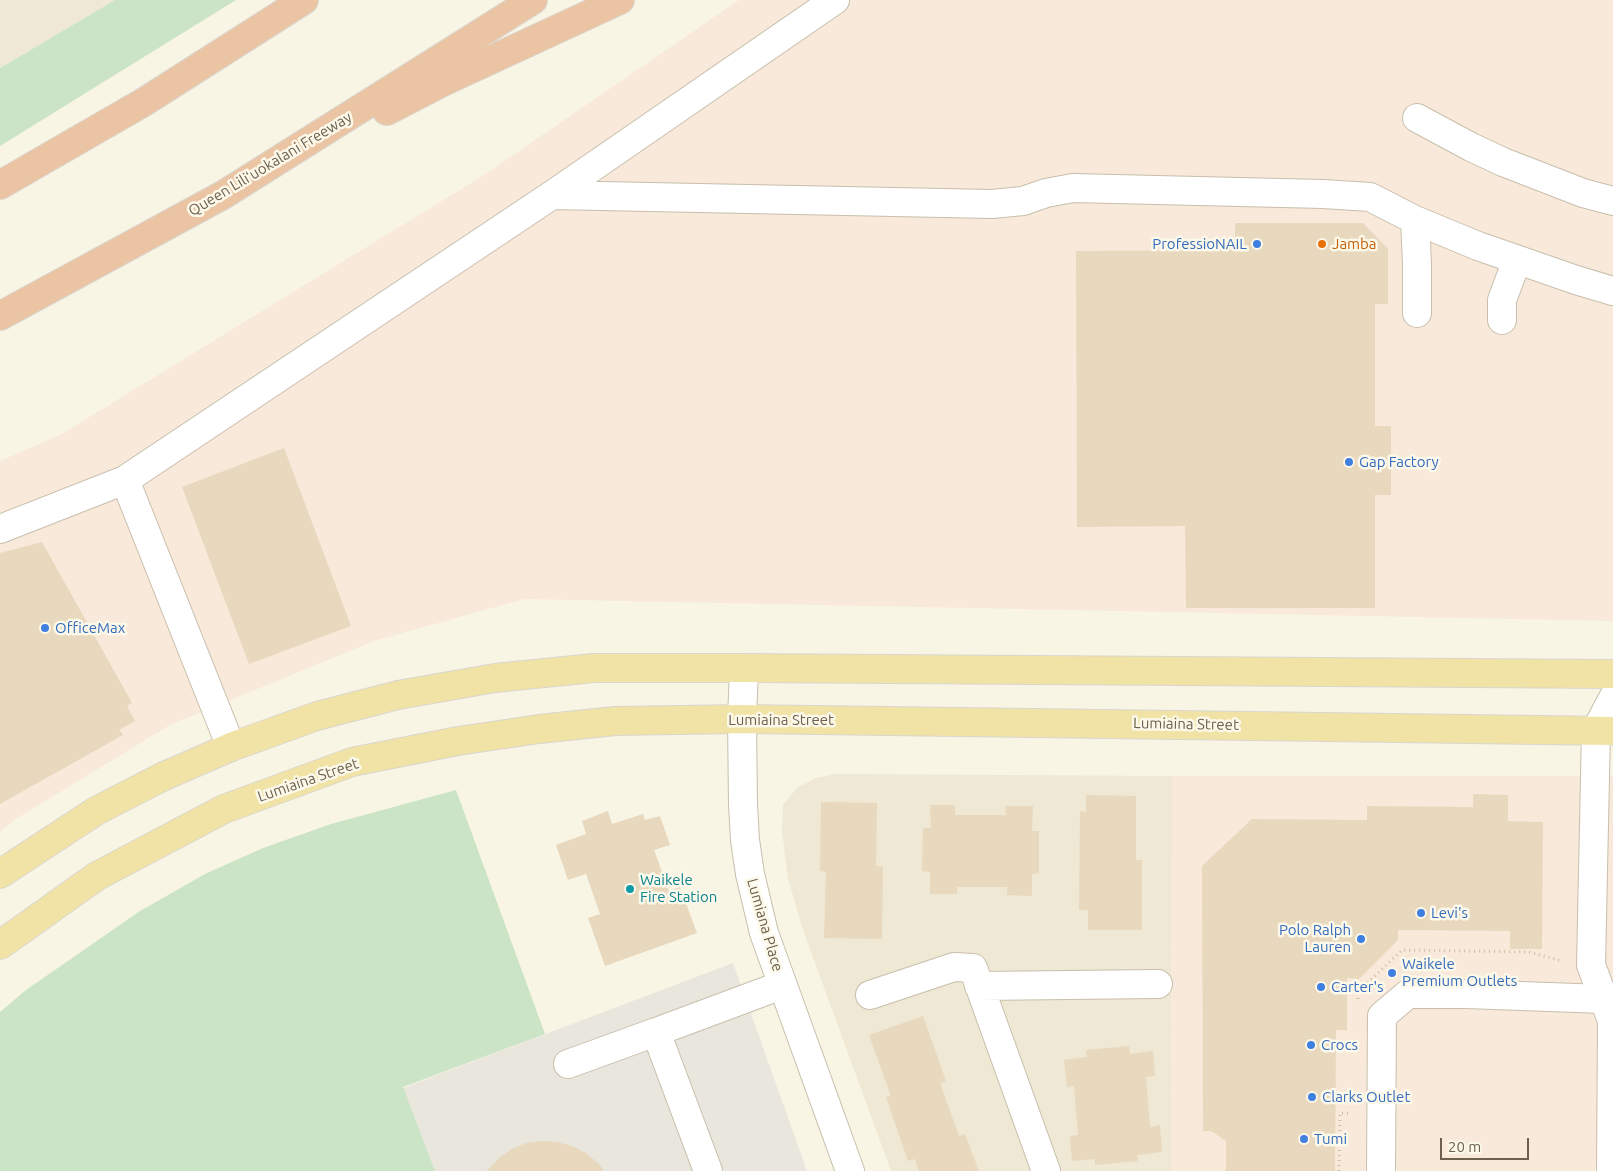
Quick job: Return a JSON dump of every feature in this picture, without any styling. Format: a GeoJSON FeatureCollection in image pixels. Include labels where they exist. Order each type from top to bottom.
{"type":"FeatureCollection","features":[{"type":"Feature","properties":{"kind":"highway"},"geometry":{"type":"LineString","coordinates":[[0,185],[144,102],[304,0]]}},
{"type":"Feature","properties":{"kind":"highway","name":"Queen Liliʻuokalani Freeway"},"geometry":{"type":"LineString","coordinates":[[0,316],[223,195],[532,0]]}},
{"type":"Feature","properties":{"kind":"highway"},"geometry":{"type":"LineString","coordinates":[[223,195],[443,82],[620,0]]}},
{"type":"Feature","properties":{"kind":"main road"},"geometry":{"type":"LineString","coordinates":[[0,874],[96,811],[162,777],[231,747],[326,714],[398,696],[495,678],[594,668],[1613,674]]}},
{"type":"Feature","properties":{"kind":"main road","name":"Lumiaina Street"},"geometry":{"type":"LineString","coordinates":[[0,945],[97,876],[216,814],[352,762],[458,741],[539,729],[615,721],[742,719],[1605,730]]}},
{"type":"Feature","properties":{"kind":"street"},"geometry":{"type":"LineString","coordinates":[[0,529],[125,480],[552,196],[835,0]]}},
{"type":"Feature","properties":{"kind":"street"},"geometry":{"type":"LineString","coordinates":[[1417,118],[1503,162],[1583,193],[1613,201]]}},
{"type":"Feature","properties":{"kind":"street"},"geometry":{"type":"LineString","coordinates":[[552,196],[992,204],[1023,200],[1073,188],[1323,194],[1370,197],[1415,220],[1517,260],[1613,291]]}},
{"type":"Feature","properties":{"kind":"street"},"geometry":{"type":"LineString","coordinates":[[1415,220],[1417,313]]}},
{"type":"Feature","properties":{"kind":"street"},"geometry":{"type":"LineString","coordinates":[[1502,320],[1502,300],[1517,260]]}},
{"type":"Feature","properties":{"kind":"street"},"geometry":{"type":"LineString","coordinates":[[125,480],[231,747]]}},
{"type":"Feature","properties":{"kind":"street","name":"Lumiana Place"},"geometry":{"type":"LineString","coordinates":[[744,668],[742,719],[743,805],[745,840],[750,874],[764,932],[782,986],[850,1171]]}},
{"type":"Feature","properties":{"kind":"street"},"geometry":{"type":"LineString","coordinates":[[1611,1171],[1610,1013],[1592,964],[1605,730],[1613,698]]}},
{"type":"Feature","properties":{"kind":"street"},"geometry":{"type":"LineString","coordinates":[[870,995],[954,967],[973,968],[1046,1171]]}},
{"type":"Feature","properties":{"kind":"street"},"geometry":{"type":"LineString","coordinates":[[979,986],[1158,984]]}},
{"type":"Feature","properties":{"kind":"street"},"geometry":{"type":"LineString","coordinates":[[568,1064],[782,986]]}},
{"type":"Feature","properties":{"kind":"street"},"geometry":{"type":"LineString","coordinates":[[1380,1171],[1382,1016],[1408,994],[1466,994],[1610,1013]]}},
{"type":"Feature","properties":{"kind":"street"},"geometry":{"type":"LineString","coordinates":[[656,1032],[708,1171]]}},
{"type":"Feature","properties":{"kind":"shaded area"},"geometry":{"type":"Polygon","coordinates":[[[0,0],[115,0],[0,68],[0,0]]]}},
{"type":"Feature","properties":{"kind":"shaded area"},"geometry":{"type":"Polygon","coordinates":[[[739,0],[1613,0],[1613,621],[524,599],[374,641],[170,725],[16,819],[0,832],[0,461],[60,435],[484,175],[739,0]]]}},
{"type":"Feature","properties":{"kind":"shaded area"},"geometry":{"type":"Polygon","coordinates":[[[835,774],[1172,776],[1171,1171],[891,1171],[803,930],[788,879],[782,831],[783,805],[797,788],[816,778],[835,774]]]}},
{"type":"Feature","properties":{"kind":"shaded area","name":"Waikele Premium Outlets"},"geometry":{"type":"Polygon","coordinates":[[[1172,776],[1613,776],[1613,1171],[1171,1171],[1172,776]]]}},
{"type":"Feature","properties":{"kind":"shaded area"},"geometry":{"type":"Polygon","coordinates":[[[733,963],[807,1171],[435,1171],[403,1088],[733,963]]]}},
{"type":"Feature","properties":{"kind":"green space"},"geometry":{"type":"Polygon","coordinates":[[[115,0],[236,0],[0,146],[0,68],[115,0]]]}},
{"type":"Feature","properties":{"kind":"green space"},"geometry":{"type":"Polygon","coordinates":[[[456,790],[545,1034],[403,1087],[435,1171],[0,1171],[0,1012],[26,990],[140,911],[205,874],[263,848],[331,824],[456,790]]]}},
{"type":"Feature","properties":{"kind":"building"},"geometry":{"type":"Polygon","coordinates":[[[1235,223],[1363,223],[1388,249],[1388,304],[1375,304],[1375,426],[1391,426],[1391,495],[1375,495],[1375,608],[1186,608],[1185,526],[1077,527],[1076,251],[1235,250],[1235,223]]]}},
{"type":"Feature","properties":{"kind":"building"},"geometry":{"type":"Polygon","coordinates":[[[284,448],[351,626],[249,664],[182,487],[284,448]]]}},
{"type":"Feature","properties":{"kind":"building","name":"OfficeMax"},"geometry":{"type":"Polygon","coordinates":[[[42,542],[132,703],[127,706],[135,721],[119,730],[123,735],[0,804],[0,553],[42,542]]]}},
{"type":"Feature","properties":{"kind":"building"},"geometry":{"type":"Polygon","coordinates":[[[1473,794],[1508,795],[1508,821],[1543,822],[1542,949],[1510,949],[1510,931],[1398,930],[1398,940],[1359,979],[1347,978],[1347,1030],[1336,1030],[1335,1171],[1226,1171],[1226,1141],[1211,1131],[1203,1131],[1202,866],[1252,819],[1367,820],[1367,806],[1473,807],[1473,794]]]}},
{"type":"Feature","properties":{"kind":"building"},"geometry":{"type":"Polygon","coordinates":[[[1086,795],[1136,796],[1136,860],[1142,860],[1142,930],[1088,930],[1088,910],[1079,910],[1080,811],[1086,812],[1086,795]]]}},
{"type":"Feature","properties":{"kind":"building"},"geometry":{"type":"Polygon","coordinates":[[[821,802],[877,803],[876,866],[883,866],[882,939],[824,938],[826,872],[820,871],[821,802]]]}},
{"type":"Feature","properties":{"kind":"building"},"geometry":{"type":"Polygon","coordinates":[[[930,805],[955,805],[955,815],[1006,815],[1005,806],[1033,806],[1032,831],[1039,831],[1039,873],[1032,874],[1032,896],[1007,895],[1007,887],[957,887],[957,894],[930,894],[930,872],[922,871],[923,828],[931,828],[930,805]]]}},
{"type":"Feature","properties":{"kind":"building","name":"Waikele Fire Station"},"geometry":{"type":"Polygon","coordinates":[[[608,811],[612,824],[643,814],[645,820],[660,816],[670,845],[654,850],[669,891],[680,887],[697,933],[605,966],[588,918],[600,914],[586,874],[568,880],[556,845],[586,834],[582,821],[608,811]]]}},
{"type":"Feature","properties":{"kind":"building"},"geometry":{"type":"Polygon","coordinates":[[[923,1016],[946,1081],[940,1083],[959,1136],[965,1134],[979,1171],[919,1171],[915,1159],[908,1161],[886,1097],[891,1096],[869,1035],[923,1016]]]}},
{"type":"Feature","properties":{"kind":"building"},"geometry":{"type":"Polygon","coordinates":[[[1129,1046],[1130,1054],[1153,1051],[1155,1076],[1146,1077],[1150,1127],[1160,1125],[1162,1152],[1137,1155],[1138,1161],[1095,1165],[1095,1159],[1072,1161],[1070,1136],[1078,1135],[1074,1086],[1067,1087],[1064,1060],[1087,1057],[1086,1050],[1129,1046]]]}},
{"type":"Feature","properties":{"kind":"building"},"geometry":{"type":"Polygon","coordinates":[[[542,1141],[572,1146],[586,1153],[604,1171],[487,1171],[499,1158],[512,1149],[526,1143],[542,1141]]]}},
{"type":"Feature","properties":{"kind":"place","name":"ProfessioNAIL"},"geometry":{"type":"Point","coordinates":[1257,244]}},
{"type":"Feature","properties":{"kind":"place","name":"Jamba"},"geometry":{"type":"Point","coordinates":[1322,244]}},
{"type":"Feature","properties":{"kind":"place","name":"Gap Factory"},"geometry":{"type":"Point","coordinates":[1349,462]}},
{"type":"Feature","properties":{"kind":"place","name":"OfficeMax"},"geometry":{"type":"Point","coordinates":[45,628]}},
{"type":"Feature","properties":{"kind":"place","name":"Waikele Fire Station"},"geometry":{"type":"Point","coordinates":[630,889]}},
{"type":"Feature","properties":{"kind":"place","name":"Levi's"},"geometry":{"type":"Point","coordinates":[1421,913]}},
{"type":"Feature","properties":{"kind":"place","name":"Polo Ralph Lauren"},"geometry":{"type":"Point","coordinates":[1361,939]}},
{"type":"Feature","properties":{"kind":"place","name":"Waikele Premium Outlets"},"geometry":{"type":"Point","coordinates":[1392,973]}},
{"type":"Feature","properties":{"kind":"place","name":"Carter's"},"geometry":{"type":"Point","coordinates":[1321,987]}},
{"type":"Feature","properties":{"kind":"place","name":"Crocs"},"geometry":{"type":"Point","coordinates":[1311,1045]}},
{"type":"Feature","properties":{"kind":"place","name":"Clarks Outlet"},"geometry":{"type":"Point","coordinates":[1312,1097]}},
{"type":"Feature","properties":{"kind":"place","name":"Tumi"},"geometry":{"type":"Point","coordinates":[1304,1139]}}]}
